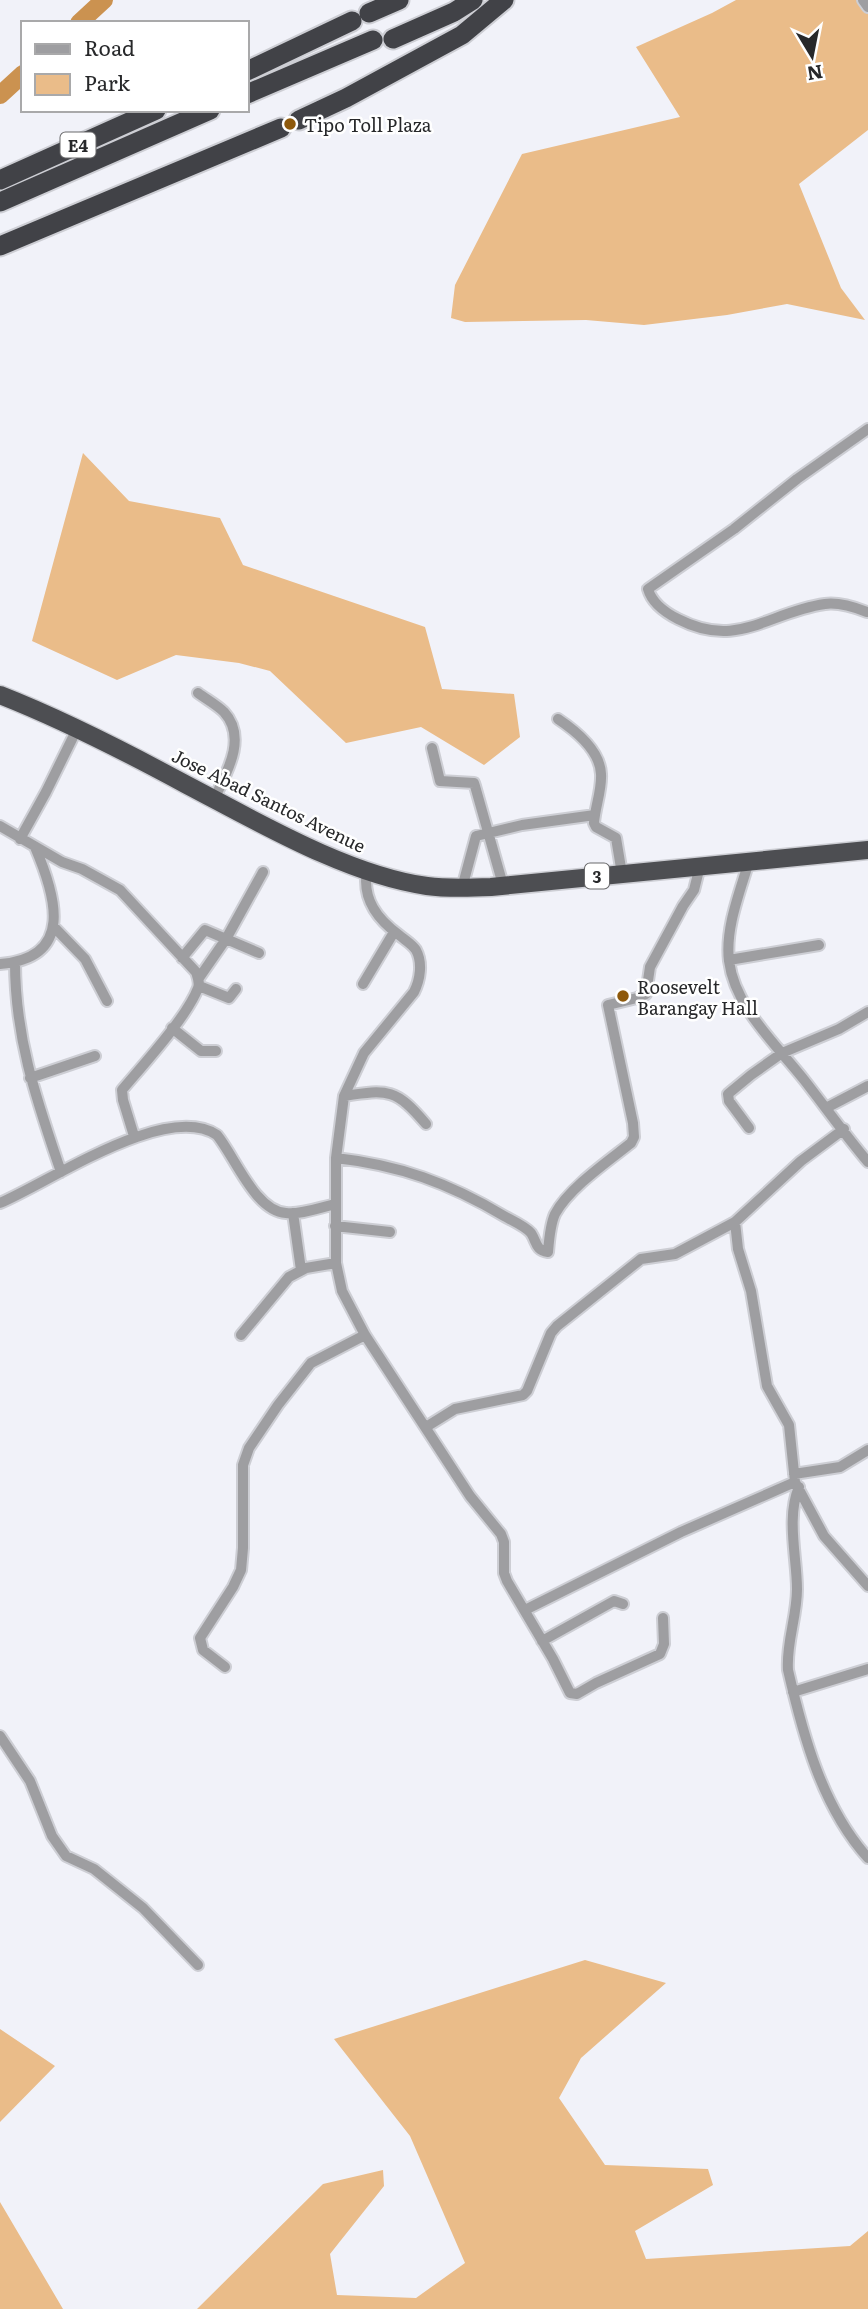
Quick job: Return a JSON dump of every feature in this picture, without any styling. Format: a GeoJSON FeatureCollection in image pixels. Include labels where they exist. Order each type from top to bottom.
{"type":"FeatureCollection","features":[{"type":"Feature","properties":{"kind":"highway"},"geometry":{"type":"LineString","coordinates":[[248,71],[399,0]]}},
{"type":"Feature","properties":{"kind":"highway"},"geometry":{"type":"LineString","coordinates":[[256,91],[316,73],[460,0]]}},
{"type":"Feature","properties":{"kind":"highway"},"geometry":{"type":"LineString","coordinates":[[383,39],[454,12],[473,0]]}},
{"type":"Feature","properties":{"kind":"highway"},"geometry":{"type":"LineString","coordinates":[[299,120],[462,35],[504,0]]}},
{"type":"Feature","properties":{"kind":"highway","name":"E4"},"geometry":{"type":"LineString","coordinates":[[0,180],[152,112]]}},
{"type":"Feature","properties":{"kind":"highway","name":"E4"},"geometry":{"type":"LineString","coordinates":[[0,202],[205,112]]}},
{"type":"Feature","properties":{"kind":"highway"},"geometry":{"type":"LineString","coordinates":[[0,246],[281,128]]}},
{"type":"Feature","properties":{"kind":"highway","name":"Jose Abad Santos Avenue"},"geometry":{"type":"LineString","coordinates":[[0,695],[77,729],[331,856],[367,871],[413,883],[463,888],[503,886],[868,850]]}},
{"type":"Feature","properties":{"kind":"street"},"geometry":{"type":"LineString","coordinates":[[863,0],[868,7]]}},
{"type":"Feature","properties":{"kind":"street"},"geometry":{"type":"LineString","coordinates":[[867,612],[828,604],[760,625],[716,632],[688,625],[673,617],[659,606],[648,589],[734,530],[797,479],[868,429]]}},
{"type":"Feature","properties":{"kind":"street"},"geometry":{"type":"LineString","coordinates":[[198,693],[225,713],[231,722],[233,735],[234,753],[214,799]]}},
{"type":"Feature","properties":{"kind":"street"},"geometry":{"type":"LineString","coordinates":[[558,719],[575,730],[599,762],[602,777],[594,815],[596,827],[616,838],[622,874]]}},
{"type":"Feature","properties":{"kind":"street"},"geometry":{"type":"LineString","coordinates":[[20,839],[47,792],[77,729]]}},
{"type":"Feature","properties":{"kind":"street"},"geometry":{"type":"LineString","coordinates":[[432,748],[440,781],[474,783],[503,886]]}},
{"type":"Feature","properties":{"kind":"street"},"geometry":{"type":"LineString","coordinates":[[463,888],[476,836],[594,815]]}},
{"type":"Feature","properties":{"kind":"street"},"geometry":{"type":"LineString","coordinates":[[0,827],[62,862],[82,869],[120,890],[182,958],[199,982],[229,998],[236,989]]}},
{"type":"Feature","properties":{"kind":"street"},"geometry":{"type":"LineString","coordinates":[[0,964],[27,959],[51,935],[54,927],[50,889],[35,847]]}},
{"type":"Feature","properties":{"kind":"street"},"geometry":{"type":"LineString","coordinates":[[749,861],[731,930],[729,960],[733,980],[740,996],[782,1054],[867,1159]]}},
{"type":"Feature","properties":{"kind":"street"},"geometry":{"type":"LineString","coordinates":[[336,1158],[390,1165],[435,1181],[489,1207],[528,1230],[537,1247],[548,1252],[552,1225],[560,1207],[569,1196],[631,1143],[634,1136],[608,1005],[646,993],[652,960],[682,905],[694,890],[700,866]]}},
{"type":"Feature","properties":{"kind":"street"},"geometry":{"type":"LineString","coordinates":[[367,871],[367,895],[380,919],[416,950],[420,970],[419,982],[414,992],[364,1053],[344,1096],[336,1158],[335,1226],[336,1263],[342,1291],[365,1335],[470,1496],[501,1534],[504,1542],[504,1573],[570,1693],[573,1695],[660,1654],[664,1644],[663,1618]]}},
{"type":"Feature","properties":{"kind":"street"},"geometry":{"type":"LineString","coordinates":[[134,1136],[122,1090],[172,1028],[263,872]]}},
{"type":"Feature","properties":{"kind":"street"},"geometry":{"type":"LineString","coordinates":[[54,927],[85,959],[107,1001]]}},
{"type":"Feature","properties":{"kind":"street"},"geometry":{"type":"LineString","coordinates":[[182,958],[205,930],[259,953]]}},
{"type":"Feature","properties":{"kind":"street"},"geometry":{"type":"LineString","coordinates":[[363,984],[394,932]]}},
{"type":"Feature","properties":{"kind":"street"},"geometry":{"type":"LineString","coordinates":[[729,960],[819,945]]}},
{"type":"Feature","properties":{"kind":"street"},"geometry":{"type":"LineString","coordinates":[[15,962],[17,1018],[30,1078],[61,1172]]}},
{"type":"Feature","properties":{"kind":"street"},"geometry":{"type":"LineString","coordinates":[[749,1128],[729,1101],[728,1094],[782,1054],[839,1029],[868,1012]]}},
{"type":"Feature","properties":{"kind":"street"},"geometry":{"type":"LineString","coordinates":[[172,1028],[201,1051],[216,1051]]}},
{"type":"Feature","properties":{"kind":"street"},"geometry":{"type":"LineString","coordinates":[[30,1078],[95,1056]]}},
{"type":"Feature","properties":{"kind":"street"},"geometry":{"type":"LineString","coordinates":[[826,1108],[868,1086]]}},
{"type":"Feature","properties":{"kind":"street"},"geometry":{"type":"LineString","coordinates":[[344,1096],[378,1092],[396,1096],[410,1105],[426,1124]]}},
{"type":"Feature","properties":{"kind":"street"},"geometry":{"type":"LineString","coordinates":[[0,1203],[134,1136],[188,1127],[210,1130],[222,1140],[259,1197],[277,1210],[293,1213],[336,1204]]}},
{"type":"Feature","properties":{"kind":"street"},"geometry":{"type":"LineString","coordinates":[[426,1427],[455,1409],[523,1395],[557,1326],[641,1259],[674,1254],[735,1222],[801,1161],[844,1129]]}},
{"type":"Feature","properties":{"kind":"street"},"geometry":{"type":"LineString","coordinates":[[293,1213],[301,1270]]}},
{"type":"Feature","properties":{"kind":"street"},"geometry":{"type":"LineString","coordinates":[[735,1222],[738,1249],[751,1291],[768,1385],[789,1425],[796,1481],[793,1541],[797,1590],[787,1656],[793,1692],[815,1766],[847,1830],[868,1858]]}},
{"type":"Feature","properties":{"kind":"street"},"geometry":{"type":"LineString","coordinates":[[335,1226],[390,1232]]}},
{"type":"Feature","properties":{"kind":"street"},"geometry":{"type":"LineString","coordinates":[[241,1335],[289,1277],[301,1270],[336,1263]]}},
{"type":"Feature","properties":{"kind":"street"},"geometry":{"type":"LineString","coordinates":[[225,1667],[203,1650],[200,1639],[241,1570],[245,1457],[302,1371],[321,1356],[365,1335]]}},
{"type":"Feature","properties":{"kind":"street"},"geometry":{"type":"LineString","coordinates":[[525,1610],[681,1532],[796,1481],[840,1467],[868,1450]]}},
{"type":"Feature","properties":{"kind":"street"},"geometry":{"type":"LineString","coordinates":[[796,1481],[824,1536],[868,1586]]}},
{"type":"Feature","properties":{"kind":"street"},"geometry":{"type":"LineString","coordinates":[[542,1641],[614,1601],[623,1604]]}},
{"type":"Feature","properties":{"kind":"street"},"geometry":{"type":"LineString","coordinates":[[793,1692],[868,1669]]}},
{"type":"Feature","properties":{"kind":"street"},"geometry":{"type":"LineString","coordinates":[[0,1736],[30,1781],[52,1836],[66,1856],[94,1869],[143,1908],[198,1965]]}},
{"type":"Feature","properties":{"kind":"green space"},"geometry":{"type":"Polygon","coordinates":[[[736,0],[858,0],[868,14],[868,130],[799,184],[841,288],[865,320],[787,304],[727,315],[644,325],[586,320],[465,322],[451,318],[455,285],[522,154],[680,117],[636,47],[736,0]]]}},
{"type":"Feature","properties":{"kind":"green space"},"geometry":{"type":"Polygon","coordinates":[[[83,453],[129,501],[220,518],[243,565],[425,627],[442,689],[514,694],[520,737],[484,765],[421,727],[346,743],[270,671],[239,663],[176,655],[117,680],[32,641],[83,453]]]}},
{"type":"Feature","properties":{"kind":"green space"},"geometry":{"type":"Polygon","coordinates":[[[585,1960],[666,1983],[581,2058],[559,2098],[605,2165],[708,2169],[713,2185],[635,2231],[646,2259],[850,2246],[868,2231],[868,2309],[197,2309],[323,2184],[383,2170],[384,2186],[330,2254],[337,2295],[416,2298],[465,2263],[410,2136],[334,2039],[585,1960]]]}},
{"type":"Feature","properties":{"kind":"green space"},"geometry":{"type":"Polygon","coordinates":[[[0,2029],[55,2066],[0,2122],[0,2029]]]}},
{"type":"Feature","properties":{"kind":"green space"},"geometry":{"type":"Polygon","coordinates":[[[0,2202],[63,2309],[0,2309],[0,2202]]]}},
{"type":"Feature","properties":{"kind":"waterway"},"geometry":{"type":"LineString","coordinates":[[81,21],[104,0]]}},
{"type":"Feature","properties":{"kind":"waterway"},"geometry":{"type":"LineString","coordinates":[[0,95],[21,76]]}},
{"type":"Feature","properties":{"kind":"place","name":"Tipo Toll Plaza"},"geometry":{"type":"Point","coordinates":[290,124]}},
{"type":"Feature","properties":{"kind":"place","name":"Roosevelt Barangay Hall"},"geometry":{"type":"Point","coordinates":[623,996]}}]}
